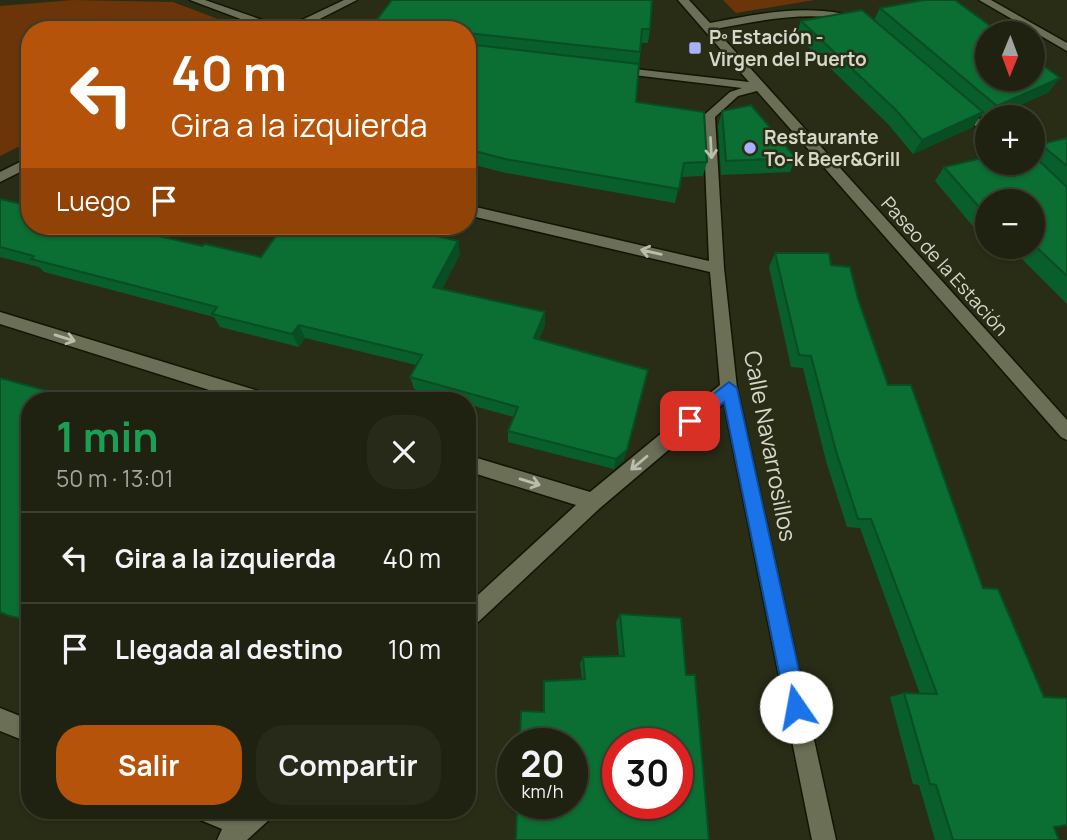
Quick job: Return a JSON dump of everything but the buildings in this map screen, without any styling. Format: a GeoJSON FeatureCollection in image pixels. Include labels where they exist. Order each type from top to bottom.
{"type":"FeatureCollection","features":[{"type":"Feature","properties":{"kind":"street"},"geometry":{"type":"LineString","coordinates":[[195,0],[255,21]]}},
{"type":"Feature","properties":{"kind":"street"},"geometry":{"type":"LineString","coordinates":[[308,21],[352,0]]}},
{"type":"Feature","properties":{"kind":"street","name":"Paseo de la Estación"},"geometry":{"type":"LineString","coordinates":[[684,0],[1067,432]]}},
{"type":"Feature","properties":{"kind":"street"},"geometry":{"type":"LineString","coordinates":[[984,0],[1067,48]]}},
{"type":"Feature","properties":{"kind":"street"},"geometry":{"type":"LineString","coordinates":[[708,27],[814,9],[836,9],[859,18],[879,35]]}},
{"type":"Feature","properties":{"kind":"street"},"geometry":{"type":"LineString","coordinates":[[603,69],[760,87]]}},
{"type":"Feature","properties":{"kind":"street","name":"Calle Navarrosillos"},"geometry":{"type":"LineString","coordinates":[[760,87],[734,94],[709,116],[717,268],[729,388],[824,840]]}},
{"type":"Feature","properties":{"kind":"street"},"geometry":{"type":"LineString","coordinates":[[948,96],[975,120]]}},
{"type":"Feature","properties":{"kind":"street"},"geometry":{"type":"LineString","coordinates":[[0,178],[21,166]]}},
{"type":"Feature","properties":{"kind":"street"},"geometry":{"type":"LineString","coordinates":[[476,212],[717,268]]}},
{"type":"Feature","properties":{"kind":"street"},"geometry":{"type":"LineString","coordinates":[[0,318],[239,392]]}},
{"type":"Feature","properties":{"kind":"street"},"geometry":{"type":"LineString","coordinates":[[476,611],[593,502],[729,388]]}},
{"type":"Feature","properties":{"kind":"street"},"geometry":{"type":"LineString","coordinates":[[476,466],[593,502]]}},
{"type":"Feature","properties":{"kind":"street"},"geometry":{"type":"LineString","coordinates":[[0,719],[21,728]]}},
{"type":"Feature","properties":{"kind":"street"},"geometry":{"type":"LineString","coordinates":[[228,819],[244,826]]}},
{"type":"Feature","properties":{"kind":"shaded area"},"geometry":{"type":"Polygon","coordinates":[[[73,0],[173,2],[223,21],[21,21],[21,146],[0,156],[0,6],[73,0]]]}},
{"type":"Feature","properties":{"kind":"shaded area"},"geometry":{"type":"Polygon","coordinates":[[[723,0],[814,0],[736,13],[723,0]]]}},
{"type":"Feature","properties":{"kind":"place","name":"Pº Estación - Virgen del Puerto"},"geometry":{"type":"Point","coordinates":[695,48]}},
{"type":"Feature","properties":{"kind":"place","name":"Restaurante To-k Beer&Grill"},"geometry":{"type":"Point","coordinates":[750,148]}},
{"type":"Feature","properties":{"kind":"route"},"geometry":{"type":"LineString","coordinates":[[690,421],[729,388],[796,707]]}}]}
